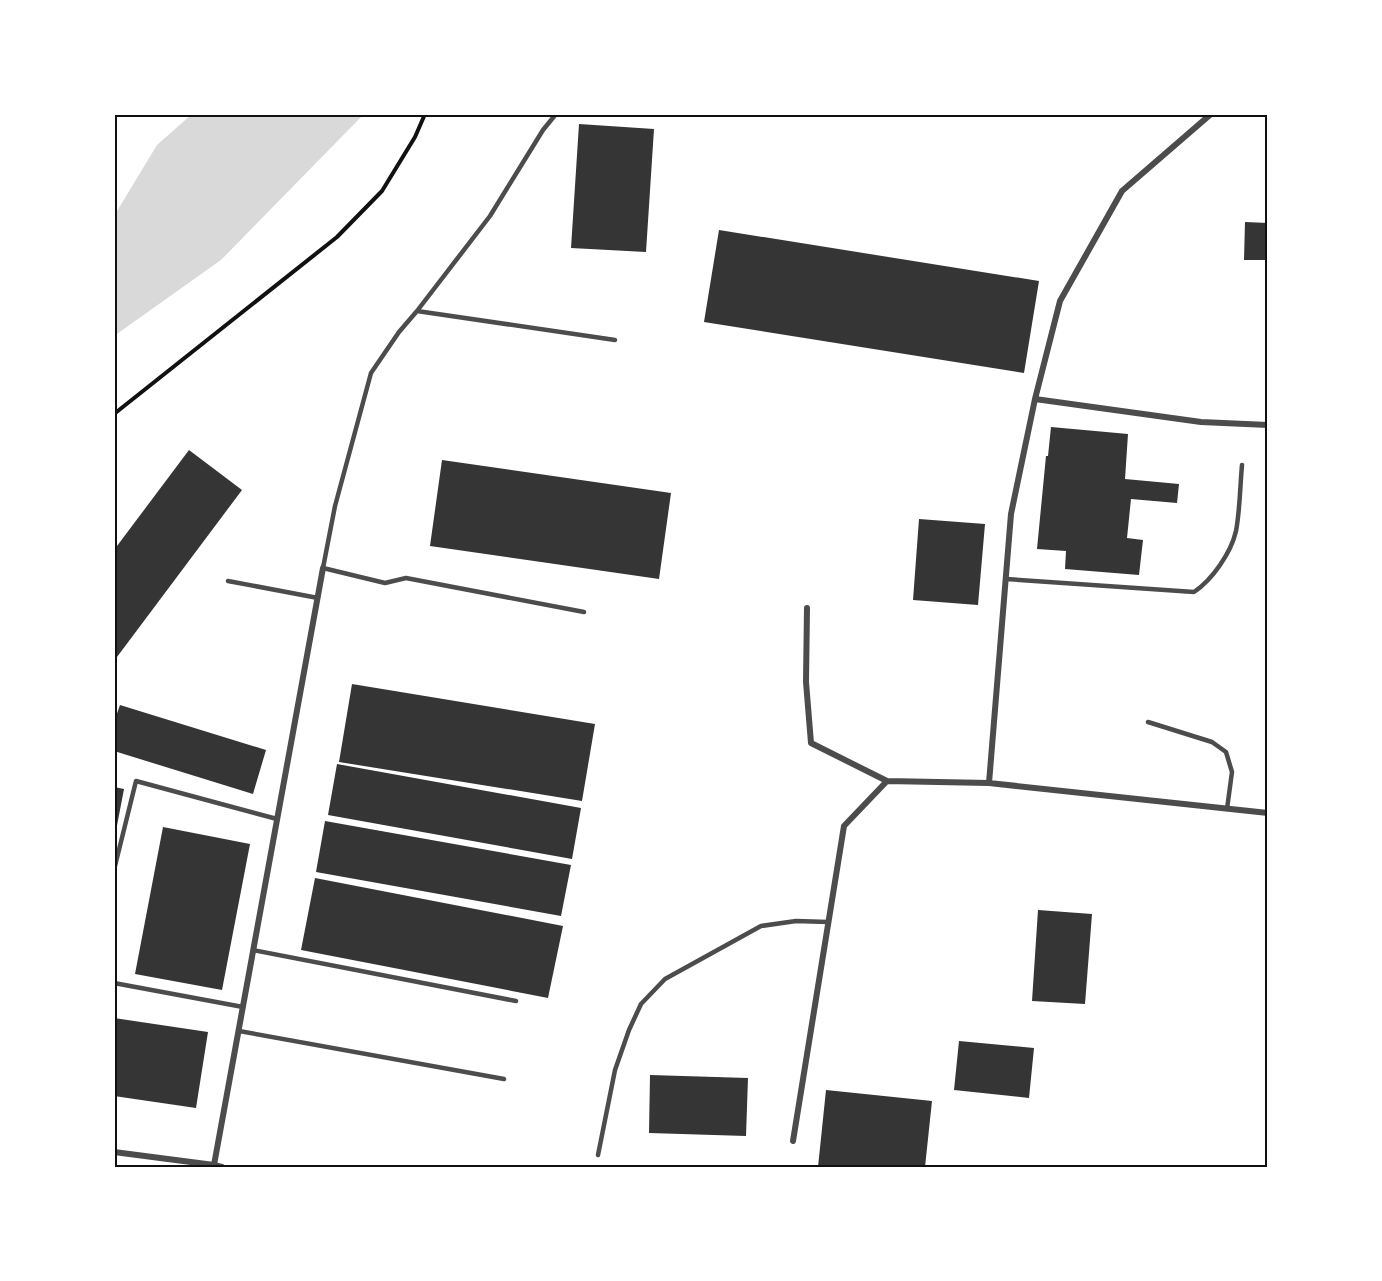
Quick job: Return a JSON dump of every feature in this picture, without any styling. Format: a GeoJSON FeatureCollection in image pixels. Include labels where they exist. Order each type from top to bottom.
{"type":"FeatureCollection","features":[{"type":"Feature","properties":{"kind":"street"},"geometry":{"type":"LineString","coordinates":[[989,783],[1011,514],[1035,399],[1060,301],[1122,191],[1211,114]]}},
{"type":"Feature","properties":{"kind":"street"},"geometry":{"type":"LineString","coordinates":[[1035,399],[1202,422],[1268,425]]}},
{"type":"Feature","properties":{"kind":"street"},"geometry":{"type":"LineString","coordinates":[[214,1166],[323,568]]}},
{"type":"Feature","properties":{"kind":"street"},"geometry":{"type":"LineString","coordinates":[[807,608],[806,682],[811,743],[887,781],[989,783],[1268,813]]}},
{"type":"Feature","properties":{"kind":"street"},"geometry":{"type":"LineString","coordinates":[[793,1141],[844,826],[887,781]]}},
{"type":"Feature","properties":{"kind":"street"},"geometry":{"type":"LineString","coordinates":[[114,1152],[222,1167]]}},
{"type":"Feature","properties":{"kind":"lane"},"geometry":{"type":"LineString","coordinates":[[556,114],[543,130],[490,216],[399,332],[371,373],[335,506],[323,568],[385,583],[406,578],[584,612]]}},
{"type":"Feature","properties":{"kind":"lane"},"geometry":{"type":"LineString","coordinates":[[417,311],[615,340]]}},
{"type":"Feature","properties":{"kind":"lane"},"geometry":{"type":"LineString","coordinates":[[1006,579],[1194,592],[1207,583],[1220,566],[1236,533],[1242,465]]}},
{"type":"Feature","properties":{"kind":"lane"},"geometry":{"type":"LineString","coordinates":[[228,581],[318,598]]}},
{"type":"Feature","properties":{"kind":"lane"},"geometry":{"type":"LineString","coordinates":[[1148,722],[1212,742],[1226,752],[1232,772],[1227,808]]}},
{"type":"Feature","properties":{"kind":"lane"},"geometry":{"type":"LineString","coordinates":[[114,870],[136,781],[277,819]]}},
{"type":"Feature","properties":{"kind":"lane"},"geometry":{"type":"LineString","coordinates":[[598,1155],[615,1071],[629,1030],[641,1004],[665,979],[761,926],[796,921],[828,922]]}},
{"type":"Feature","properties":{"kind":"lane"},"geometry":{"type":"LineString","coordinates":[[253,950],[516,1001]]}},
{"type":"Feature","properties":{"kind":"lane"},"geometry":{"type":"LineString","coordinates":[[114,983],[243,1007]]}},
{"type":"Feature","properties":{"kind":"lane"},"geometry":{"type":"LineString","coordinates":[[239,1031],[504,1079]]}},
{"type":"Feature","properties":{"kind":"path"},"geometry":{"type":"LineString","coordinates":[[114,414],[337,237],[382,191],[415,138],[426,114]]}},
{"type":"Feature","properties":{"kind":"shaded area"},"geometry":{"type":"Polygon","coordinates":[[[192,114],[364,114],[221,260],[114,336],[114,216],[157,145],[192,114]]]}},
{"type":"Feature","properties":{"kind":"building"},"geometry":{"type":"Polygon","coordinates":[[[579,124],[654,129],[646,252],[571,248],[579,124]]]}},
{"type":"Feature","properties":{"kind":"building"},"geometry":{"type":"Polygon","coordinates":[[[1245,222],[1268,223],[1268,260],[1244,260],[1245,222]]]}},
{"type":"Feature","properties":{"kind":"building"},"geometry":{"type":"Polygon","coordinates":[[[719,230],[1039,281],[1024,373],[704,322],[719,230]]]}},
{"type":"Feature","properties":{"kind":"building"},"geometry":{"type":"Polygon","coordinates":[[[1051,427],[1128,434],[1125,479],[1179,484],[1177,503],[1131,499],[1127,538],[1143,540],[1139,575],[1065,569],[1066,551],[1037,549],[1051,427]]]}},
{"type":"Feature","properties":{"kind":"building"},"geometry":{"type":"Polygon","coordinates":[[[189,450],[242,490],[114,661],[114,550],[189,450]]]}},
{"type":"Feature","properties":{"kind":"building"},"geometry":{"type":"Polygon","coordinates":[[[442,460],[671,493],[659,579],[430,546],[442,460]]]}},
{"type":"Feature","properties":{"kind":"building"},"geometry":{"type":"Polygon","coordinates":[[[919,519],[985,524],[978,605],[913,600],[919,519]]]}},
{"type":"Feature","properties":{"kind":"building"},"geometry":{"type":"Polygon","coordinates":[[[352,684],[595,724],[582,801],[339,762],[352,684]]]}},
{"type":"Feature","properties":{"kind":"building"},"geometry":{"type":"Polygon","coordinates":[[[120,705],[266,750],[253,794],[114,751],[114,722],[120,705]]]}},
{"type":"Feature","properties":{"kind":"building"},"geometry":{"type":"Polygon","coordinates":[[[337,764],[581,808],[572,859],[328,815],[337,764]]]}},
{"type":"Feature","properties":{"kind":"building"},"geometry":{"type":"Polygon","coordinates":[[[114,787],[124,789],[115,836],[114,836],[114,787]]]}},
{"type":"Feature","properties":{"kind":"building"},"geometry":{"type":"Polygon","coordinates":[[[325,821],[571,865],[561,916],[316,872],[325,821]]]}},
{"type":"Feature","properties":{"kind":"building"},"geometry":{"type":"Polygon","coordinates":[[[163,827],[250,844],[222,990],[135,974],[163,827]]]}},
{"type":"Feature","properties":{"kind":"building"},"geometry":{"type":"Polygon","coordinates":[[[315,878],[563,926],[548,998],[301,950],[315,878]]]}},
{"type":"Feature","properties":{"kind":"building"},"geometry":{"type":"Polygon","coordinates":[[[1038,910],[1092,914],[1085,1004],[1032,1001],[1038,910]]]}},
{"type":"Feature","properties":{"kind":"building"},"geometry":{"type":"Polygon","coordinates":[[[114,1018],[208,1032],[196,1108],[114,1096],[114,1018]]]}},
{"type":"Feature","properties":{"kind":"building"},"geometry":{"type":"Polygon","coordinates":[[[959,1041],[1034,1048],[1029,1098],[954,1090],[959,1041]]]}},
{"type":"Feature","properties":{"kind":"building"},"geometry":{"type":"Polygon","coordinates":[[[650,1075],[748,1078],[746,1136],[649,1133],[650,1075]]]}},
{"type":"Feature","properties":{"kind":"building"},"geometry":{"type":"Polygon","coordinates":[[[826,1090],[932,1101],[925,1167],[818,1167],[826,1090]]]}}]}
